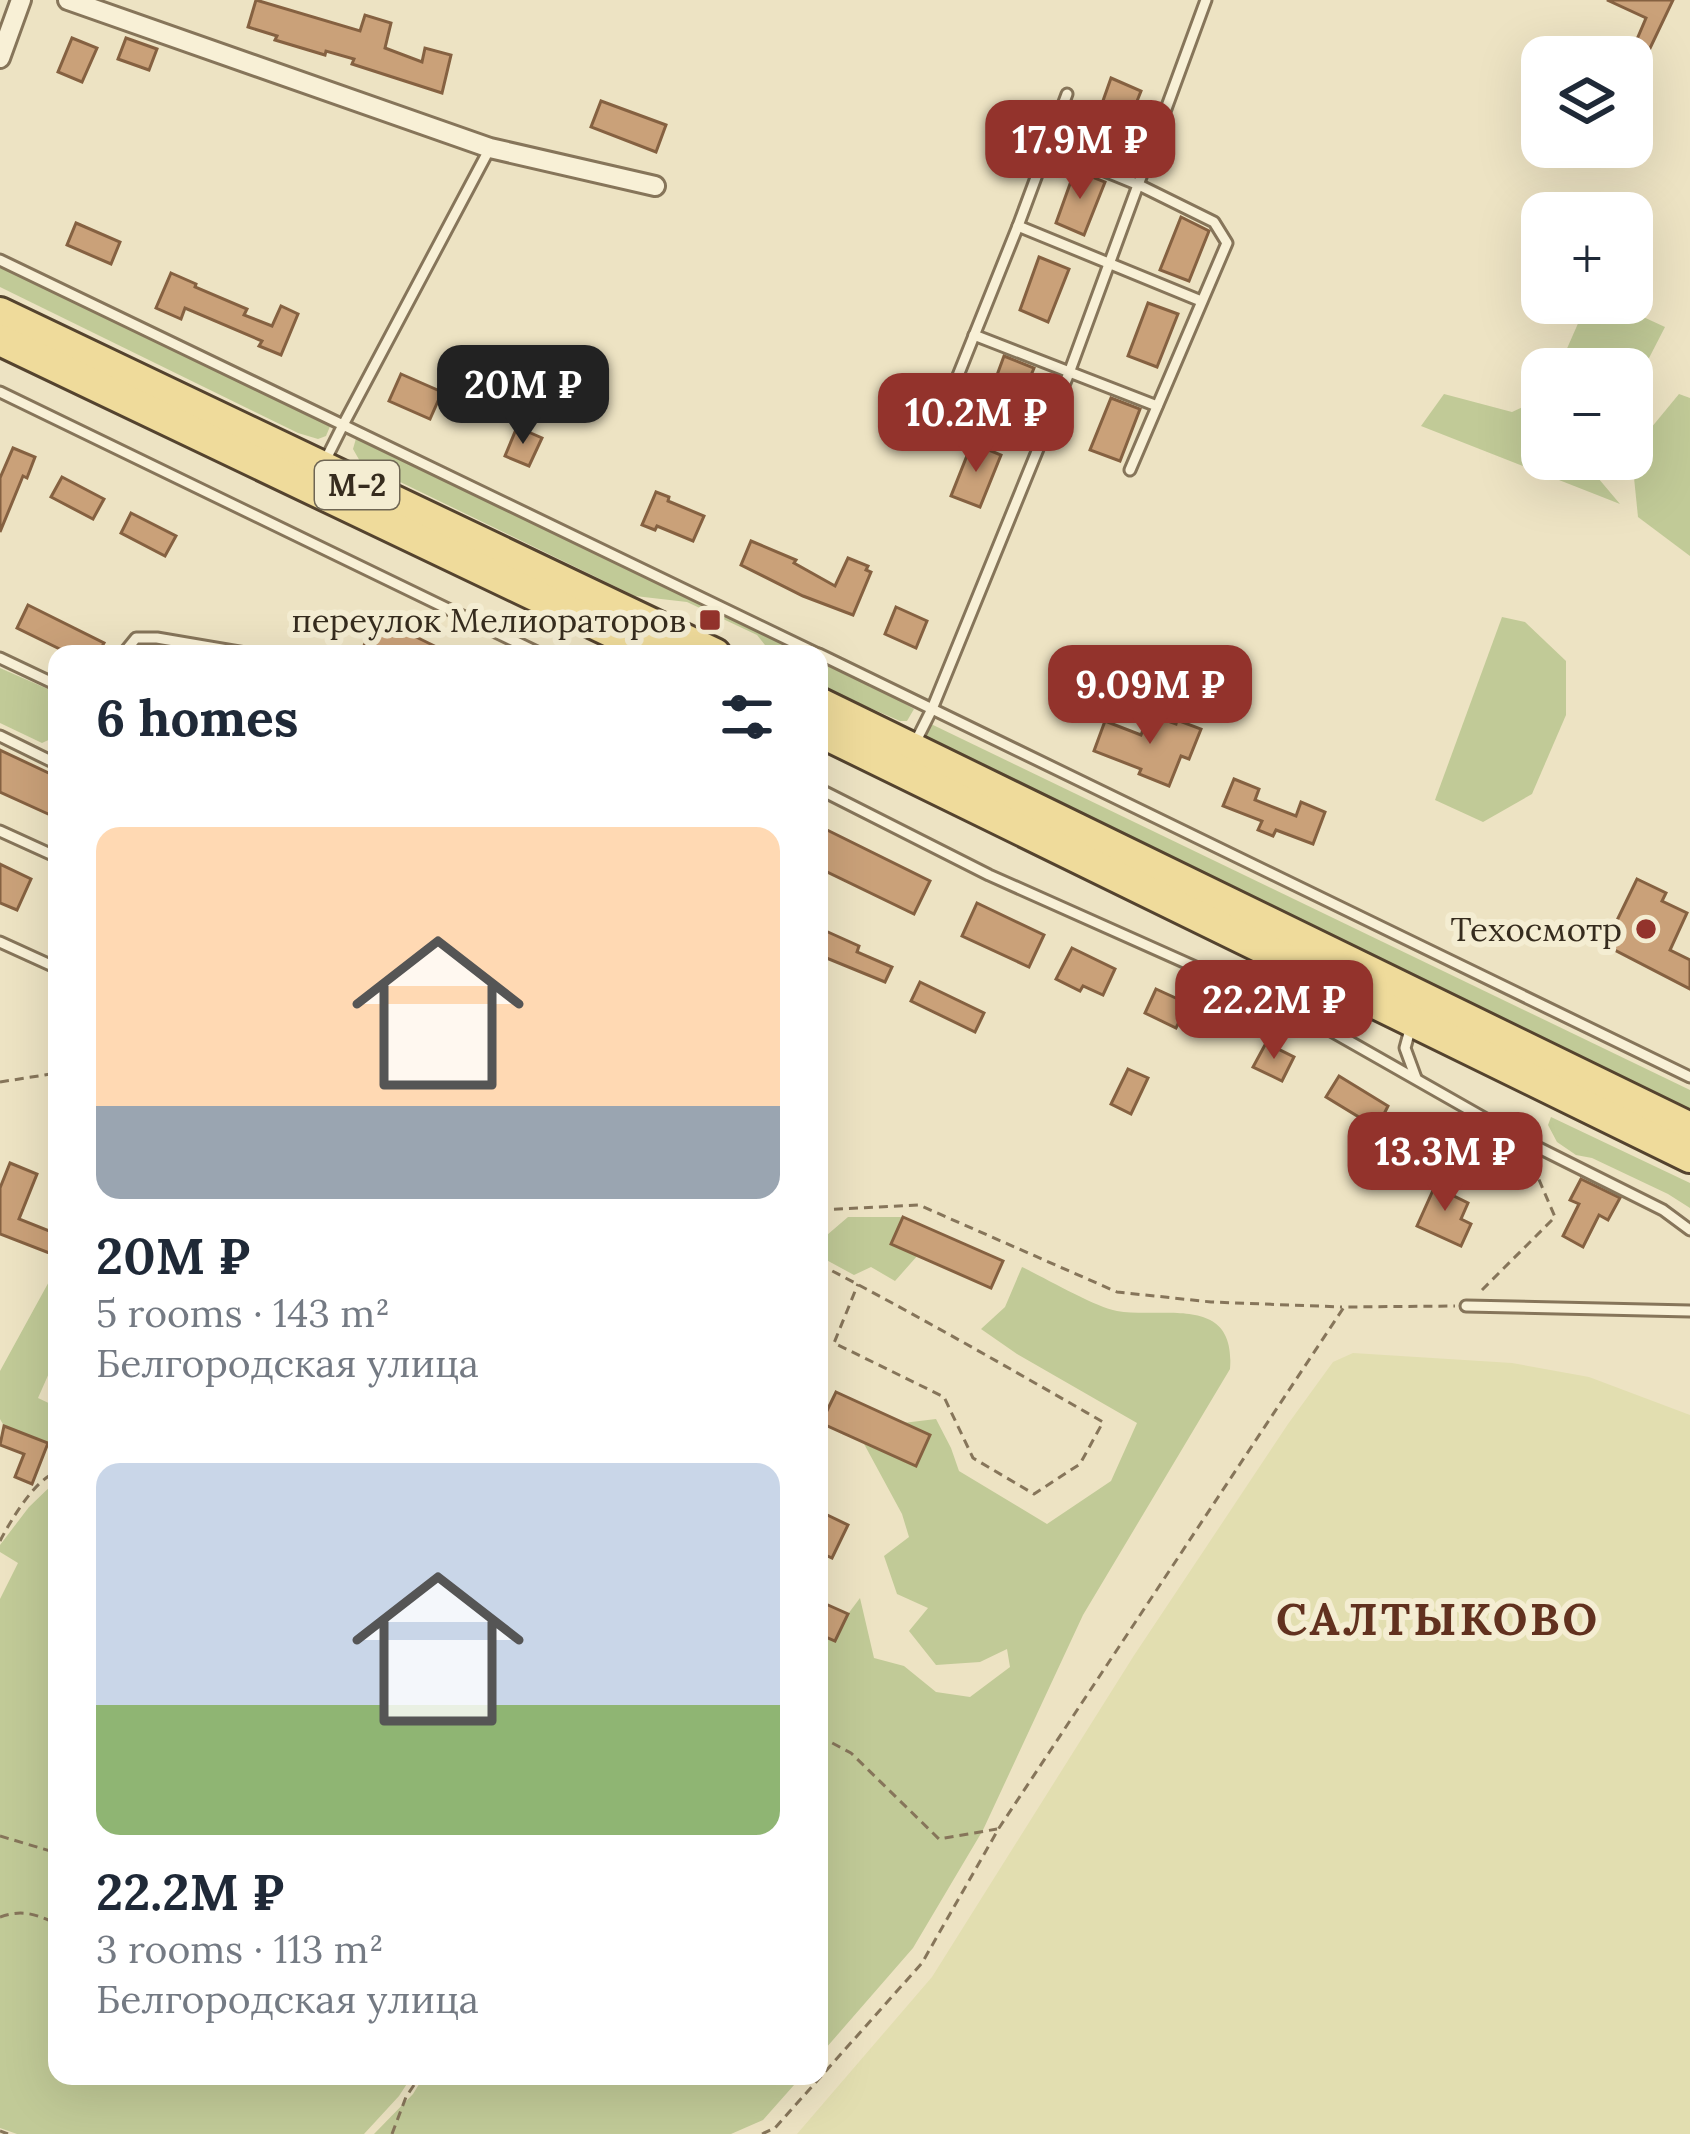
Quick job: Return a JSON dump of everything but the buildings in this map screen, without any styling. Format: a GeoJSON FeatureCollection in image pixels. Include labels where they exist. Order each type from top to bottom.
{"type":"FeatureCollection","features":[{"type":"Feature","properties":{"kind":"main road","name":"М-2"},"geometry":{"type":"LineString","coordinates":[[0,313],[697,645]]}},
{"type":"Feature","properties":{"kind":"main road","name":"М-2"},"geometry":{"type":"LineString","coordinates":[[0,342],[639,645]]}},
{"type":"Feature","properties":{"kind":"main road"},"geometry":{"type":"LineString","coordinates":[[828,707],[1452,1025],[1690,1157]]}},
{"type":"Feature","properties":{"kind":"main road"},"geometry":{"type":"LineString","coordinates":[[828,735],[1412,1022],[1452,1025],[1690,1128]]}},
{"type":"Feature","properties":{"kind":"street"},"geometry":{"type":"LineString","coordinates":[[0,58],[22,0]]}},
{"type":"Feature","properties":{"kind":"street"},"geometry":{"type":"LineString","coordinates":[[68,0],[490,148],[656,186]]}},
{"type":"Feature","properties":{"kind":"lane"},"geometry":{"type":"LineString","coordinates":[[913,747],[1069,373],[1206,0]]}},
{"type":"Feature","properties":{"kind":"lane"},"geometry":{"type":"LineString","coordinates":[[951,393],[1067,94]]}},
{"type":"Feature","properties":{"kind":"lane"},"geometry":{"type":"LineString","coordinates":[[1046,147],[1139,184],[1214,222],[1227,243],[1130,470]]}},
{"type":"Feature","properties":{"kind":"lane"},"geometry":{"type":"LineString","coordinates":[[322,468],[490,148]]}},
{"type":"Feature","properties":{"kind":"lane"},"geometry":{"type":"LineString","coordinates":[[1018,226],[1202,302]]}},
{"type":"Feature","properties":{"kind":"lane"},"geometry":{"type":"LineString","coordinates":[[0,260],[800,645]]}},
{"type":"Feature","properties":{"kind":"lane"},"geometry":{"type":"LineString","coordinates":[[974,335],[1157,406]]}},
{"type":"Feature","properties":{"kind":"lane"},"geometry":{"type":"LineString","coordinates":[[0,392],[522,645]]}},
{"type":"Feature","properties":{"kind":"lane"},"geometry":{"type":"LineString","coordinates":[[130,645],[136,638],[198,645]]}},
{"type":"Feature","properties":{"kind":"lane"},"geometry":{"type":"LineString","coordinates":[[0,658],[48,681]]}},
{"type":"Feature","properties":{"kind":"lane"},"geometry":{"type":"LineString","coordinates":[[828,658],[1690,1077]]}},
{"type":"Feature","properties":{"kind":"lane"},"geometry":{"type":"LineString","coordinates":[[0,736],[48,760]]}},
{"type":"Feature","properties":{"kind":"lane"},"geometry":{"type":"LineString","coordinates":[[828,794],[989,875],[1303,1015],[1522,1139],[1663,1210],[1690,1231]]}},
{"type":"Feature","properties":{"kind":"lane"},"geometry":{"type":"LineString","coordinates":[[0,831],[48,853]]}},
{"type":"Feature","properties":{"kind":"lane"},"geometry":{"type":"LineString","coordinates":[[0,942],[48,964]]}},
{"type":"Feature","properties":{"kind":"lane"},"geometry":{"type":"LineString","coordinates":[[1412,1022],[1405,1048],[1416,1078]]}},
{"type":"Feature","properties":{"kind":"lane"},"geometry":{"type":"LineString","coordinates":[[1466,1306],[1690,1311]]}},
{"type":"Feature","properties":{"kind":"path"},"geometry":{"type":"LineString","coordinates":[[0,1082],[48,1074]]}},
{"type":"Feature","properties":{"kind":"path"},"geometry":{"type":"LineString","coordinates":[[828,1210],[919,1205],[1117,1292],[1211,1302],[1466,1306],[1555,1217],[1522,1139]]}},
{"type":"Feature","properties":{"kind":"path"},"geometry":{"type":"LineString","coordinates":[[828,1268],[859,1284],[1103,1422],[1080,1464],[1034,1494],[974,1458],[944,1397],[833,1343],[859,1284]]}},
{"type":"Feature","properties":{"kind":"path"},"geometry":{"type":"LineString","coordinates":[[828,2069],[922,1963],[999,1828],[1343,1307]]}},
{"type":"Feature","properties":{"kind":"path"},"geometry":{"type":"LineString","coordinates":[[0,1541],[48,1475]]}},
{"type":"Feature","properties":{"kind":"path"},"geometry":{"type":"LineString","coordinates":[[828,1741],[851,1753],[939,1839],[999,1828]]}},
{"type":"Feature","properties":{"kind":"path"},"geometry":{"type":"LineString","coordinates":[[0,1836],[48,1850]]}},
{"type":"Feature","properties":{"kind":"path"},"geometry":{"type":"LineString","coordinates":[[0,1917],[16,1911],[48,1920]]}},
{"type":"Feature","properties":{"kind":"path"},"geometry":{"type":"LineString","coordinates":[[392,2134],[414,2085]]}},
{"type":"Feature","properties":{"kind":"path"},"geometry":{"type":"LineString","coordinates":[[762,2134],[776,2128],[814,2085]]}},
{"type":"Feature","properties":{"kind":"path"},"geometry":{"type":"LineString","coordinates":[[0,2131],[8,2134]]}},
{"type":"Feature","properties":{"kind":"shaded area"},"geometry":{"type":"Polygon","coordinates":[[[1353,1353],[1512,1363],[1589,1377],[1690,1415],[1690,2134],[797,2134],[932,1977],[1133,1657],[1288,1424],[1333,1362],[1353,1353]]]}},
{"type":"Feature","properties":{"kind":"green space"},"geometry":{"type":"Polygon","coordinates":[[[0,259],[331,424],[326,436],[318,439],[298,433],[0,287],[0,259]]]}},
{"type":"Feature","properties":{"kind":"green space"},"geometry":{"type":"Polygon","coordinates":[[[1653,321],[1665,327],[1653,350],[1567,348],[1578,324],[1653,321]]]}},
{"type":"Feature","properties":{"kind":"green space"},"geometry":{"type":"Polygon","coordinates":[[[1444,394],[1512,412],[1521,408],[1521,465],[1421,426],[1444,394]]]}},
{"type":"Feature","properties":{"kind":"green space"},"geometry":{"type":"Polygon","coordinates":[[[1679,394],[1690,398],[1690,556],[1638,517],[1634,480],[1653,480],[1653,426],[1679,394]]]}},
{"type":"Feature","properties":{"kind":"green space"},"geometry":{"type":"Polygon","coordinates":[[[357,435],[799,645],[765,645],[757,635],[687,602],[635,596],[361,463],[353,449],[357,435]]]}},
{"type":"Feature","properties":{"kind":"green space"},"geometry":{"type":"Polygon","coordinates":[[[1559,480],[1600,480],[1620,504],[1559,480]]]}},
{"type":"Feature","properties":{"kind":"green space"},"geometry":{"type":"Polygon","coordinates":[[[1502,617],[1525,622],[1566,661],[1566,715],[1532,794],[1483,822],[1435,800],[1502,617]]]}},
{"type":"Feature","properties":{"kind":"green space"},"geometry":{"type":"Polygon","coordinates":[[[828,660],[914,709],[907,721],[828,690],[828,660]]]}},
{"type":"Feature","properties":{"kind":"green space"},"geometry":{"type":"Polygon","coordinates":[[[0,668],[48,689],[48,740],[42,743],[0,723],[0,668]]]}},
{"type":"Feature","properties":{"kind":"green space"},"geometry":{"type":"Polygon","coordinates":[[[931,724],[1690,1090],[1690,1116],[930,748],[923,735],[931,724]]]}},
{"type":"Feature","properties":{"kind":"green space"},"geometry":{"type":"Polygon","coordinates":[[[1551,1117],[1690,1183],[1690,1208],[1592,1158],[1576,1155],[1557,1142],[1548,1125],[1551,1117]]]}},
{"type":"Feature","properties":{"kind":"green space"},"geometry":{"type":"Polygon","coordinates":[[[848,1217],[903,1217],[892,1243],[918,1255],[895,1281],[871,1267],[854,1275],[828,1261],[828,1234],[848,1217]]]}},
{"type":"Feature","properties":{"kind":"green space"},"geometry":{"type":"Polygon","coordinates":[[[1022,1267],[1117,1311],[1193,1314],[1221,1329],[1229,1345],[1230,1369],[1083,1615],[983,1830],[913,1948],[828,2046],[828,1638],[836,1641],[860,1598],[874,1658],[904,1666],[936,1692],[970,1697],[1010,1667],[1007,1649],[980,1662],[936,1665],[909,1631],[928,1608],[897,1594],[884,1556],[909,1537],[902,1514],[863,1442],[916,1466],[929,1435],[903,1423],[936,1419],[959,1471],[1047,1524],[1111,1481],[1137,1423],[981,1329],[1005,1307],[1022,1267]]]}},
{"type":"Feature","properties":{"kind":"green space"},"geometry":{"type":"Polygon","coordinates":[[[48,1283],[48,1375],[38,1398],[48,1403],[48,1443],[4,1426],[0,1371],[48,1283]]]}},
{"type":"Feature","properties":{"kind":"green space"},"geometry":{"type":"Polygon","coordinates":[[[48,1489],[48,2085],[406,2085],[364,2134],[17,2134],[0,2128],[0,1599],[18,1563],[0,1552],[0,1545],[48,1489]]]}},
{"type":"Feature","properties":{"kind":"green space"},"geometry":{"type":"Polygon","coordinates":[[[418,2085],[794,2085],[763,2120],[731,2134],[374,2134],[418,2085]]]}},
{"type":"Feature","properties":{"kind":"place","name":"переулок Мелиораторов"},"geometry":{"type":"Point","coordinates":[710,620]}},
{"type":"Feature","properties":{"kind":"place","name":"Техосмотр"},"geometry":{"type":"Point","coordinates":[1646,929]}},
{"type":"Feature","properties":{"kind":"district","name":"САЛТЫКОВО"},"geometry":{"type":"Point","coordinates":[1438,1618]}}]}
